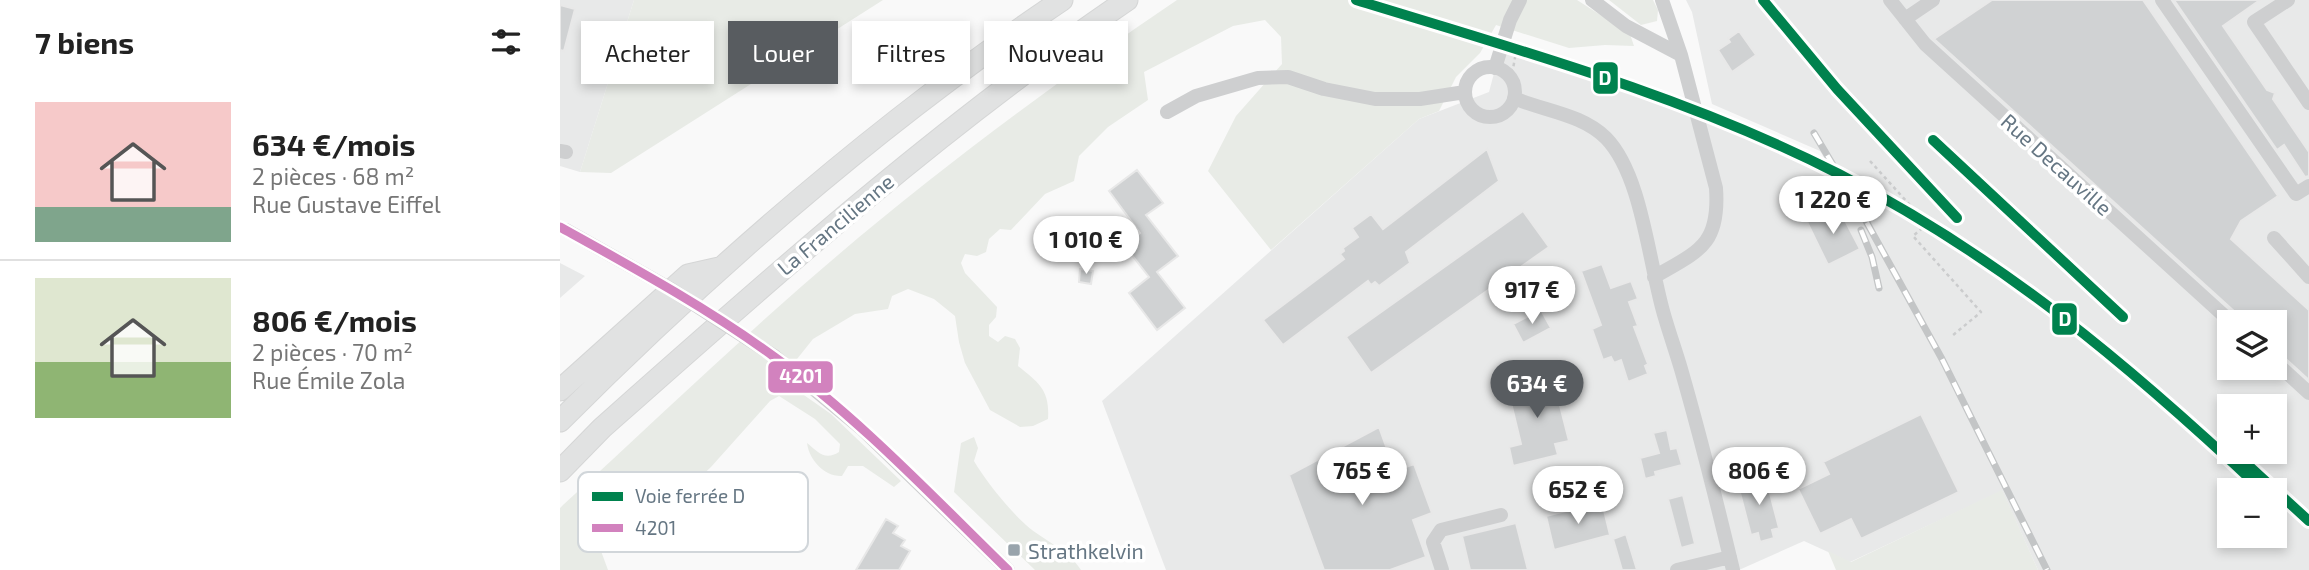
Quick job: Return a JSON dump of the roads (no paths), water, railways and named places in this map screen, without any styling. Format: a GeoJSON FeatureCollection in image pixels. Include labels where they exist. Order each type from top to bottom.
{"type":"FeatureCollection","features":[{"type":"Feature","properties":{"kind":"highway","name":"La Francilienne"},"geometry":{"type":"LineString","coordinates":[[560,421],[721,268],[851,154],[1062,0]]}},
{"type":"Feature","properties":{"kind":"highway","name":"La Francilienne"},"geometry":{"type":"LineString","coordinates":[[560,471],[602,428],[890,176],[1061,45],[1127,0]]}},
{"type":"Feature","properties":{"kind":"highway"},"geometry":{"type":"LineString","coordinates":[[560,390],[688,275],[721,268]]}},
{"type":"Feature","properties":{"kind":"street"},"geometry":{"type":"LineString","coordinates":[[1495,68],[1510,20],[1520,0]]}},
{"type":"Feature","properties":{"kind":"street"},"geometry":{"type":"LineString","coordinates":[[1592,0],[1626,26],[1681,55]]}},
{"type":"Feature","properties":{"kind":"street"},"geometry":{"type":"LineString","coordinates":[[1654,277],[1707,243],[1715,226],[1718,209],[1716,188],[1681,55],[1662,0]]}},
{"type":"Feature","properties":{"kind":"street","name":"Rue Decauville"},"geometry":{"type":"LineString","coordinates":[[1890,0],[1926,44],[2218,310]]}},
{"type":"Feature","properties":{"kind":"street"},"geometry":{"type":"LineString","coordinates":[[1905,19],[1933,0]]}},
{"type":"Feature","properties":{"kind":"street"},"geometry":{"type":"LineString","coordinates":[[2162,0],[2296,194],[2309,186]]}},
{"type":"Feature","properties":{"kind":"street"},"geometry":{"type":"LineString","coordinates":[[2288,0],[2254,22],[2309,103]]}},
{"type":"Feature","properties":{"kind":"street"},"geometry":{"type":"LineString","coordinates":[[1495,68],[1507,74],[1513,83],[1512,105],[1504,113],[1489,118],[1479,116],[1466,102],[1465,92],[1471,76],[1478,70],[1495,68]]}},
{"type":"Feature","properties":{"kind":"street"},"geometry":{"type":"LineString","coordinates":[[1167,112],[1196,96],[1258,78],[1289,77],[1324,89],[1375,99],[1420,99],[1465,92]]}},
{"type":"Feature","properties":{"kind":"street"},"geometry":{"type":"LineString","coordinates":[[1514,98],[1532,106],[1562,113],[1605,136],[1620,155],[1632,180],[1654,277],[1695,419],[1732,563],[1677,570]]}},
{"type":"Feature","properties":{"kind":"street"},"geometry":{"type":"LineString","coordinates":[[563,228],[669,288],[774,356],[870,436],[1008,570]]}},
{"type":"Feature","properties":{"kind":"street"},"geometry":{"type":"LineString","coordinates":[[2274,237],[2309,278]]}},
{"type":"Feature","properties":{"kind":"street"},"geometry":{"type":"LineString","coordinates":[[2287,373],[2309,393]]}},
{"type":"Feature","properties":{"kind":"street"},"geometry":{"type":"LineString","coordinates":[[1442,570],[1433,542],[1441,530],[1501,515]]}},
{"type":"Feature","properties":{"kind":"railway"},"geometry":{"type":"LineString","coordinates":[[1814,133],[1942,359],[2047,570]]}},
{"type":"Feature","properties":{"kind":"railway"},"geometry":{"type":"LineString","coordinates":[[1861,230],[1872,257],[1879,288]]}},
{"type":"Feature","properties":{"kind":"rail line","name":"D"},"geometry":{"type":"LineString","coordinates":[[1356,0],[1601,76],[1722,121],[1839,174],[1955,241],[2062,317],[2163,400],[2249,478]]}},
{"type":"Feature","properties":{"kind":"rail line","name":"D"},"geometry":{"type":"LineString","coordinates":[[1763,0],[1837,89],[1957,218]]}},
{"type":"Feature","properties":{"kind":"rail line","name":"D"},"geometry":{"type":"LineString","coordinates":[[1933,140],[2123,317]]}},
{"type":"Feature","properties":{"kind":"rail line","name":"D"},"geometry":{"type":"LineString","coordinates":[[2247,464],[2309,521]]}},
{"type":"Feature","properties":{"kind":"place","name":"Strathkelvin"},"geometry":{"type":"Point","coordinates":[1014,550]}}]}
